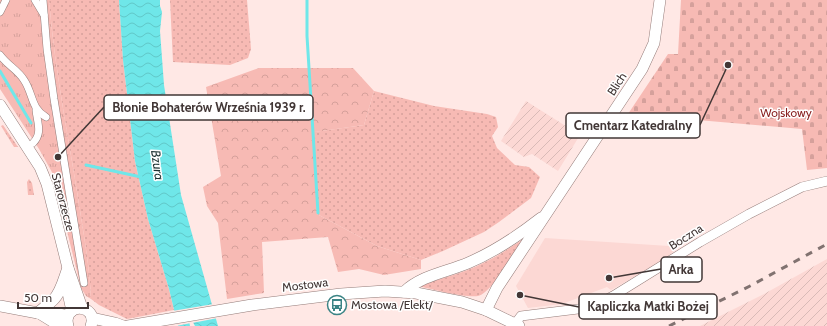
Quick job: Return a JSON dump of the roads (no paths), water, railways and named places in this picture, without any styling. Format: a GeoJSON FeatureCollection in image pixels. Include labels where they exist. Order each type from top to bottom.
{"type":"FeatureCollection","features":[{"type":"Feature","properties":{"kind":"street"},"geometry":{"type":"LineString","coordinates":[[0,12],[6,0]]}},
{"type":"Feature","properties":{"kind":"street"},"geometry":{"type":"LineString","coordinates":[[35,0],[44,15]]}},
{"type":"Feature","properties":{"kind":"street"},"geometry":{"type":"LineString","coordinates":[[43,0],[54,99],[84,283]]}},
{"type":"Feature","properties":{"kind":"street","name":"Blich"},"geometry":{"type":"LineString","coordinates":[[486,310],[527,235],[548,213],[642,69],[654,43],[660,0]]}},
{"type":"Feature","properties":{"kind":"street"},"geometry":{"type":"LineString","coordinates":[[0,55],[6,64],[16,71],[25,81],[36,108],[39,129],[33,143]]}},
{"type":"Feature","properties":{"kind":"street","name":"Starorzecze"},"geometry":{"type":"LineString","coordinates":[[0,105],[40,167],[47,184],[68,268],[71,317]]}},
{"type":"Feature","properties":{"kind":"street"},"geometry":{"type":"LineString","coordinates":[[36,108],[46,118]]}},
{"type":"Feature","properties":{"kind":"street","name":"Boczna"},"geometry":{"type":"LineString","coordinates":[[517,325],[521,316],[586,308],[598,304],[614,296],[700,242],[749,214],[802,187],[827,181]]}},
{"type":"Feature","properties":{"kind":"street","name":"Blich"},"geometry":{"type":"LineString","coordinates":[[404,292],[413,284],[480,258],[527,235]]}},
{"type":"Feature","properties":{"kind":"street"},"geometry":{"type":"LineString","coordinates":[[38,313],[46,304],[53,301],[58,294],[68,268]]}},
{"type":"Feature","properties":{"kind":"street","name":"Mostowa"},"geometry":{"type":"LineString","coordinates":[[128,326],[252,305],[351,293],[385,291],[404,292],[462,302],[486,310],[517,325]]}},
{"type":"Feature","properties":{"kind":"street"},"geometry":{"type":"LineString","coordinates":[[0,306],[38,313],[54,313],[71,317],[89,312],[92,322],[115,323],[123,326]]}},
{"type":"Feature","properties":{"kind":"water","name":"Bzura"},"geometry":{"type":"Polygon","coordinates":[[[119,0],[160,0],[162,12],[160,31],[164,85],[181,195],[218,326],[195,326],[187,311],[190,326],[178,326],[169,289],[148,219],[135,161],[123,60],[119,0]]]}},
{"type":"Feature","properties":{"kind":"waterway"},"geometry":{"type":"LineString","coordinates":[[307,0],[307,36],[318,213]]}},
{"type":"Feature","properties":{"kind":"waterway"},"geometry":{"type":"LineString","coordinates":[[0,71],[31,123]]}},
{"type":"Feature","properties":{"kind":"waterway"},"geometry":{"type":"LineString","coordinates":[[86,165],[141,177]]}},
{"type":"Feature","properties":{"kind":"railway"},"geometry":{"type":"LineString","coordinates":[[669,326],[750,286],[827,244]]}},
{"type":"Feature","properties":{"kind":"place","name":"Cmentarz Katedralny"},"geometry":{"type":"Point","coordinates":[728,65]}},
{"type":"Feature","properties":{"kind":"place","name":"Błonie Bohaterów Września 1939 r."},"geometry":{"type":"Point","coordinates":[58,157]}},
{"type":"Feature","properties":{"kind":"place","name":"Arka"},"geometry":{"type":"Point","coordinates":[609,278]}},
{"type":"Feature","properties":{"kind":"place","name":"Kapliczka Matki Bożej"},"geometry":{"type":"Point","coordinates":[520,295]}},
{"type":"Feature","properties":{"kind":"place","name":"Mostowa /Elekt/"},"geometry":{"type":"Point","coordinates":[337,305]}},
{"type":"Feature","properties":{"kind":"park label","name":"Wojskowy"},"geometry":{"type":"Point","coordinates":[786,113]}}]}
